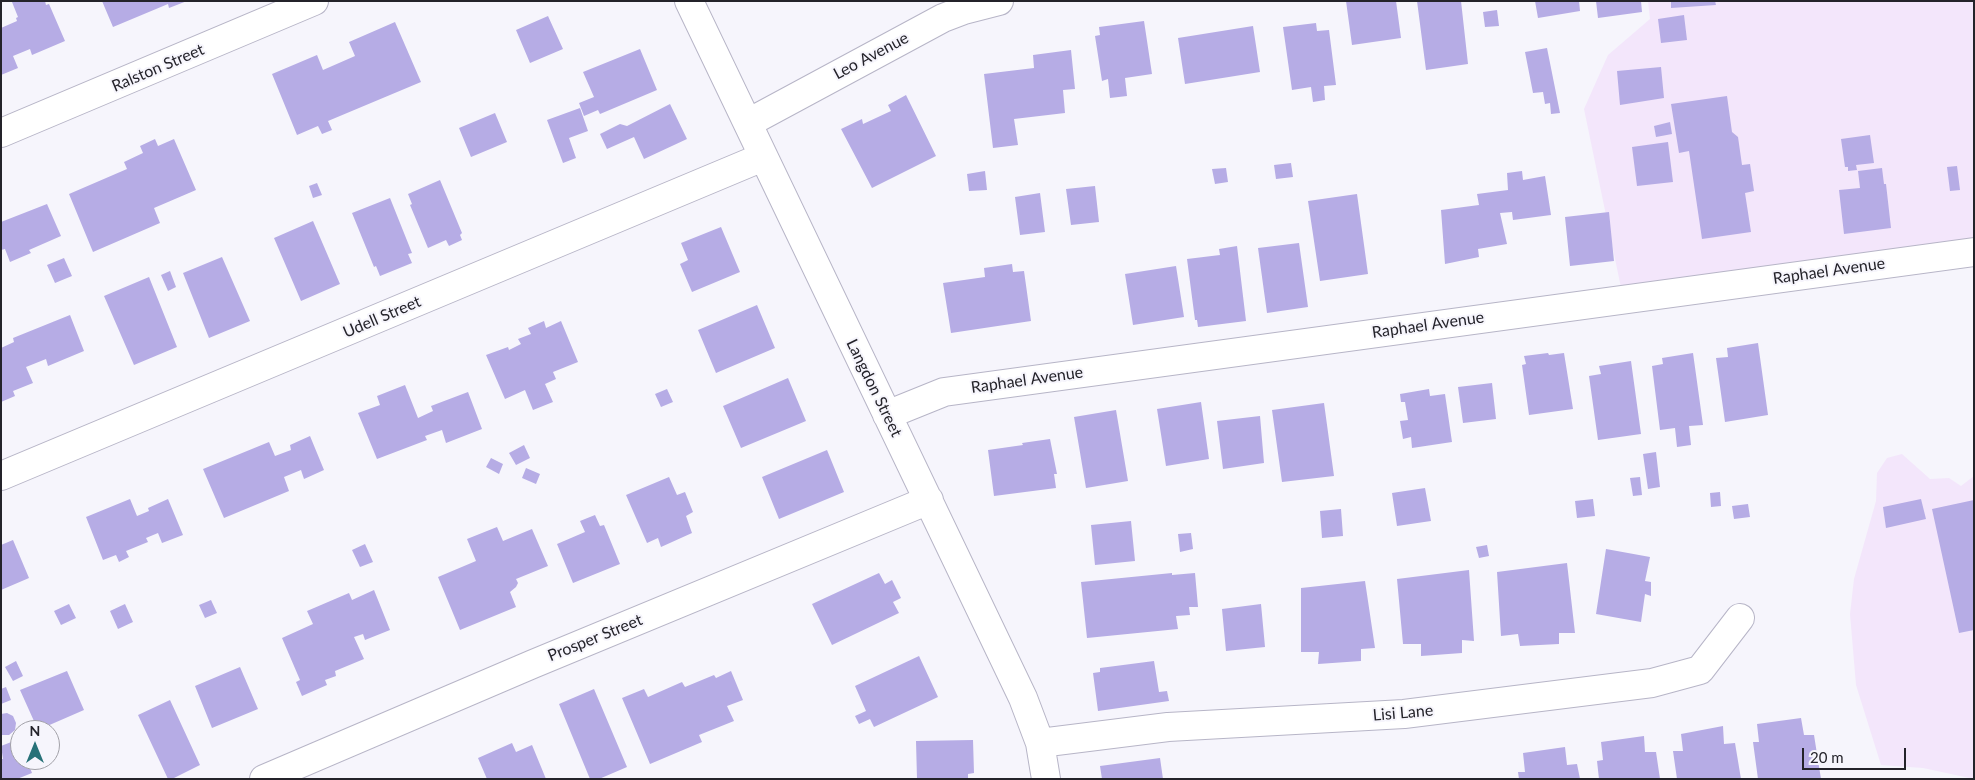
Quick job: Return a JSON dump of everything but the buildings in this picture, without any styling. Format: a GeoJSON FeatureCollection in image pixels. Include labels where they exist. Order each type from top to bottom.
{"type":"FeatureCollection","features":[{"type":"Feature","properties":{"kind":"street","name":"Ralston Street"},"geometry":{"type":"LineString","coordinates":[[1,133],[314,1]]}},
{"type":"Feature","properties":{"kind":"street","name":"Langdon Street"},"geometry":{"type":"LineString","coordinates":[[689,1],[1023,698],[1040,743],[1046,779]]}},
{"type":"Feature","properties":{"kind":"street","name":"Leo Avenue"},"geometry":{"type":"LineString","coordinates":[[748,123],[943,18],[964,10],[999,1]]}},
{"type":"Feature","properties":{"kind":"street","name":"Udell Street"},"geometry":{"type":"LineString","coordinates":[[1,476],[763,157]]}},
{"type":"Feature","properties":{"kind":"street","name":"Raphael Avenue"},"geometry":{"type":"LineString","coordinates":[[887,416],[944,392],[1974,252]]}},
{"type":"Feature","properties":{"kind":"street","name":"Prosper Street"},"geometry":{"type":"LineString","coordinates":[[264,779],[533,664],[929,500]]}},
{"type":"Feature","properties":{"kind":"street","name":"Lisi Lane"},"geometry":{"type":"LineString","coordinates":[[1040,743],[1168,727],[1404,714],[1652,683],[1700,670],[1740,618]]}},
{"type":"Feature","properties":{"kind":"shaded area"},"geometry":{"type":"Polygon","coordinates":[[[1648,1],[1974,1],[1974,260],[1625,307],[1584,109],[1608,55],[1650,19],[1648,1]]]}},
{"type":"Feature","properties":{"kind":"shaded area"},"geometry":{"type":"Polygon","coordinates":[[[1902,454],[1930,479],[1949,478],[1961,486],[1974,476],[1974,779],[1923,768],[1881,765],[1856,685],[1850,614],[1854,579],[1876,501],[1877,473],[1887,458],[1902,454]]]}}]}
